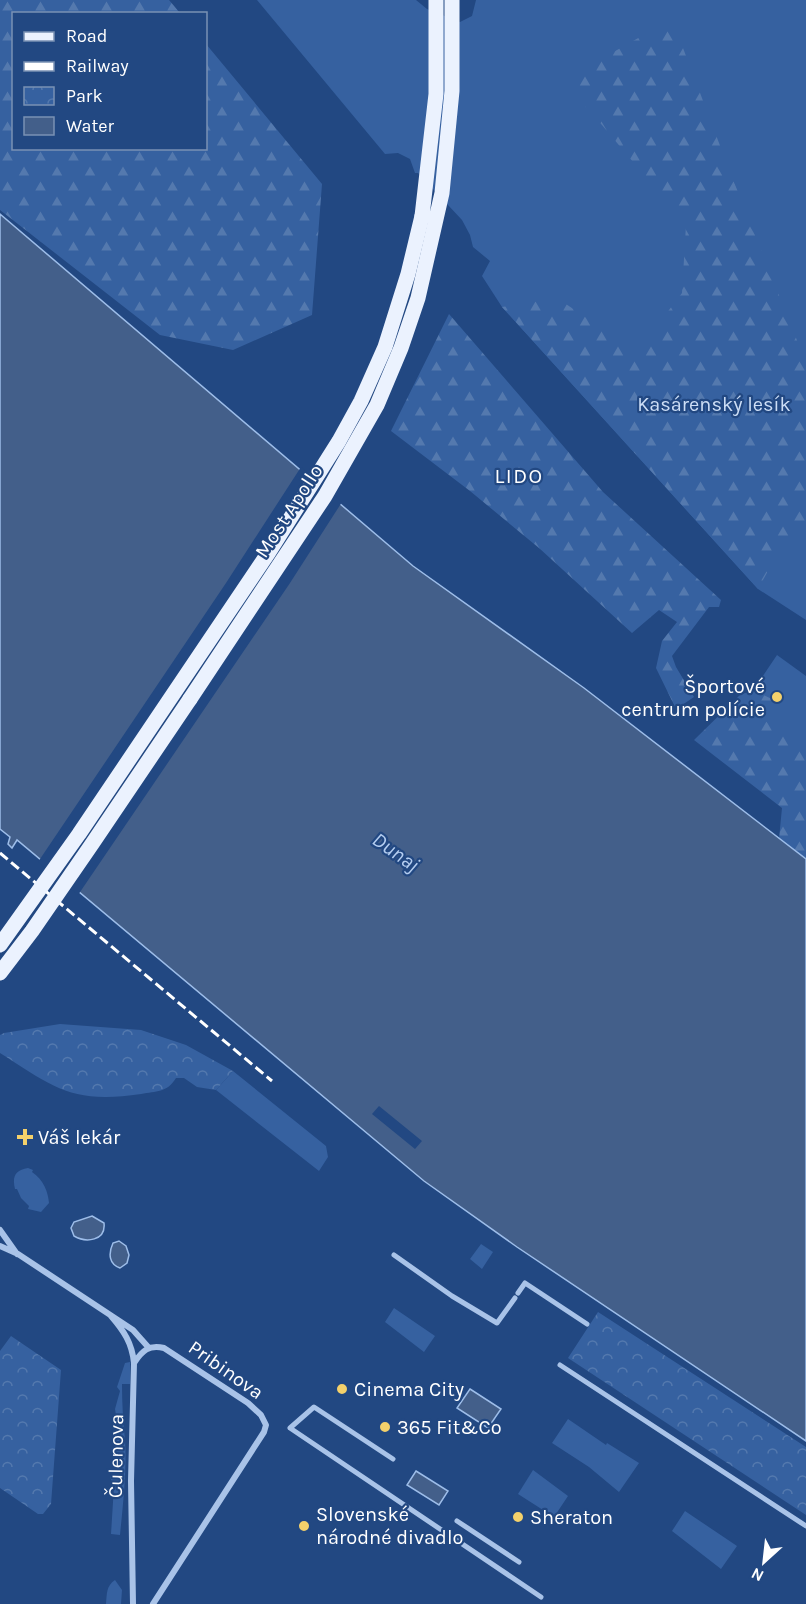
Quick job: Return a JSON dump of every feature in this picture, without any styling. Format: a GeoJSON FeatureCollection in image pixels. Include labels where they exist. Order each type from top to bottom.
{"type":"FeatureCollection","features":[{"type":"Feature","properties":{"kind":"main road","name":"Most Apollo"},"geometry":{"type":"LineString","coordinates":[[0,945],[79,834],[269,552],[326,464],[370,383],[398,311],[422,216],[436,94],[436,0]]}},
{"type":"Feature","properties":{"kind":"main road","name":"Most Apollo"},"geometry":{"type":"LineString","coordinates":[[0,973],[86,853],[291,548],[344,464],[377,405],[410,324],[438,216],[452,91],[451,4]]}},
{"type":"Feature","properties":{"kind":"street"},"geometry":{"type":"LineString","coordinates":[[0,1230],[18,1254]]}},
{"type":"Feature","properties":{"kind":"street"},"geometry":{"type":"LineString","coordinates":[[0,1246],[18,1254],[133,1330],[149,1348],[141,1353],[134,1363]]}},
{"type":"Feature","properties":{"kind":"street"},"geometry":{"type":"LineString","coordinates":[[394,1255],[452,1296],[497,1323],[525,1283],[587,1324]]}},
{"type":"Feature","properties":{"kind":"street","name":"Čulenova"},"geometry":{"type":"LineString","coordinates":[[111,1316],[131,1344],[134,1363],[131,1481],[133,1604]]}},
{"type":"Feature","properties":{"kind":"street","name":"Pribinova"},"geometry":{"type":"LineString","coordinates":[[149,1348],[164,1348],[180,1357],[248,1403],[261,1415],[266,1425],[264,1432],[153,1604]]}},
{"type":"Feature","properties":{"kind":"street"},"geometry":{"type":"LineString","coordinates":[[560,1365],[806,1526]]}},
{"type":"Feature","properties":{"kind":"street"},"geometry":{"type":"LineString","coordinates":[[393,1459],[314,1407],[290,1428],[541,1597]]}},
{"type":"Feature","properties":{"kind":"street"},"geometry":{"type":"LineString","coordinates":[[458,1521],[519,1562]]}},
{"type":"Feature","properties":{"kind":"green space"},"geometry":{"type":"Polygon","coordinates":[[[0,0],[169,0],[179,12],[12,12],[12,150],[207,150],[207,45],[322,184],[312,315],[233,350],[160,335],[0,210],[0,0]]]}},
{"type":"Feature","properties":{"kind":"green space"},"geometry":{"type":"Polygon","coordinates":[[[257,0],[416,0],[427,9],[460,22],[472,16],[476,0],[806,0],[806,620],[758,589],[502,307],[482,276],[490,261],[473,247],[462,220],[418,173],[415,173],[410,159],[398,153],[385,154],[257,0]]]}},
{"type":"Feature","properties":{"kind":"green space","name":"Kasárenský lesík"},"geometry":{"type":"Polygon","coordinates":[[[672,19],[806,363],[806,528],[778,553],[758,589],[502,307],[557,298],[637,352],[682,293],[686,225],[562,81],[672,19]]]}},
{"type":"Feature","properties":{"kind":"green space"},"geometry":{"type":"Polygon","coordinates":[[[449,314],[603,492],[721,600],[719,607],[709,607],[672,656],[694,697],[676,709],[656,668],[662,641],[677,622],[659,610],[632,633],[539,548],[470,491],[391,431],[449,314]]]}},
{"type":"Feature","properties":{"kind":"green space","name":"Športové centrum polície"},"geometry":{"type":"Polygon","coordinates":[[[777,655],[806,676],[806,768],[734,719],[777,655]]]}},
{"type":"Feature","properties":{"kind":"green space"},"geometry":{"type":"Polygon","coordinates":[[[755,691],[778,702],[764,720],[793,742],[806,758],[806,859],[779,839],[782,808],[694,740],[741,694],[755,691]]]}},
{"type":"Feature","properties":{"kind":"green space"},"geometry":{"type":"Polygon","coordinates":[[[60,1024],[141,1030],[186,1045],[233,1071],[216,1090],[197,1087],[184,1078],[176,1078],[165,1089],[156,1092],[98,1097],[81,1095],[51,1084],[0,1053],[0,1035],[4,1033],[60,1024]]]}},
{"type":"Feature","properties":{"kind":"green space"},"geometry":{"type":"Polygon","coordinates":[[[233,1071],[326,1146],[328,1157],[319,1171],[216,1090],[233,1071]]]}},
{"type":"Feature","properties":{"kind":"green space"},"geometry":{"type":"Polygon","coordinates":[[[28,1168],[33,1170],[32,1172],[45,1186],[48,1195],[49,1203],[41,1212],[28,1209],[29,1206],[15,1189],[16,1175],[20,1170],[28,1168]]]}},
{"type":"Feature","properties":{"kind":"green space"},"geometry":{"type":"Polygon","coordinates":[[[481,1244],[493,1252],[482,1269],[470,1259],[481,1244]]]}},
{"type":"Feature","properties":{"kind":"green space"},"geometry":{"type":"Polygon","coordinates":[[[394,1308],[435,1336],[424,1352],[385,1322],[394,1308]]]}},
{"type":"Feature","properties":{"kind":"green space"},"geometry":{"type":"Polygon","coordinates":[[[598,1312],[806,1447],[806,1515],[568,1358],[598,1312]]]}},
{"type":"Feature","properties":{"kind":"green space"},"geometry":{"type":"Polygon","coordinates":[[[11,1336],[61,1370],[51,1504],[43,1514],[38,1514],[0,1488],[0,1351],[11,1336]]]}},
{"type":"Feature","properties":{"kind":"green space"},"geometry":{"type":"Polygon","coordinates":[[[130,1362],[130,1384],[122,1384],[125,1464],[120,1535],[111,1534],[114,1486],[110,1477],[115,1467],[114,1445],[118,1429],[115,1409],[120,1391],[117,1387],[125,1363],[130,1362]]]}},
{"type":"Feature","properties":{"kind":"green space"},"geometry":{"type":"Polygon","coordinates":[[[568,1419],[606,1445],[607,1443],[639,1463],[619,1492],[589,1467],[552,1443],[568,1419]]]}},
{"type":"Feature","properties":{"kind":"green space"},"geometry":{"type":"Polygon","coordinates":[[[533,1470],[568,1496],[554,1517],[518,1494],[533,1470]]]}},
{"type":"Feature","properties":{"kind":"green space"},"geometry":{"type":"Polygon","coordinates":[[[685,1511],[737,1546],[721,1569],[672,1531],[685,1511]]]}},
{"type":"Feature","properties":{"kind":"green space"},"geometry":{"type":"Polygon","coordinates":[[[115,1580],[122,1590],[121,1604],[106,1604],[108,1588],[115,1580]]]}},
{"type":"Feature","properties":{"kind":"water","name":"Dunaj"},"geometry":{"type":"Polygon","coordinates":[[[0,214],[413,566],[584,688],[806,859],[806,1441],[517,1247],[424,1181],[17,840],[12,848],[8,844],[10,837],[0,829],[0,214]]]}},
{"type":"Feature","properties":{"kind":"water"},"geometry":{"type":"Polygon","coordinates":[[[92,1216],[104,1223],[102,1234],[89,1240],[74,1236],[71,1228],[74,1222],[92,1216]]]}},
{"type":"Feature","properties":{"kind":"water"},"geometry":{"type":"Polygon","coordinates":[[[119,1241],[126,1246],[129,1255],[127,1263],[120,1268],[114,1264],[110,1255],[113,1243],[119,1241]]]}},
{"type":"Feature","properties":{"kind":"water"},"geometry":{"type":"Polygon","coordinates":[[[470,1389],[501,1409],[488,1428],[457,1408],[470,1389]]]}},
{"type":"Feature","properties":{"kind":"water"},"geometry":{"type":"Polygon","coordinates":[[[416,1471],[448,1491],[439,1505],[407,1485],[416,1471]]]}},
{"type":"Feature","properties":{"kind":"pier"},"geometry":{"type":"Polygon","coordinates":[[[301,467],[342,502],[290,583],[78,895],[38,862],[226,583],[301,467]]]}},
{"type":"Feature","properties":{"kind":"pier"},"geometry":{"type":"Polygon","coordinates":[[[379,1106],[422,1141],[415,1149],[372,1114],[379,1106]]]}},
{"type":"Feature","properties":{"kind":"railway"},"geometry":{"type":"LineString","coordinates":[[0,853],[272,1081]]}},
{"type":"Feature","properties":{"kind":"place","name":"Športové centrum polície"},"geometry":{"type":"Point","coordinates":[777,697]}},
{"type":"Feature","properties":{"kind":"place","name":"Váš lekár"},"geometry":{"type":"Point","coordinates":[25,1137]}},
{"type":"Feature","properties":{"kind":"place","name":"Cinema City"},"geometry":{"type":"Point","coordinates":[342,1389]}},
{"type":"Feature","properties":{"kind":"place","name":"365 Fit&Co"},"geometry":{"type":"Point","coordinates":[385,1427]}},
{"type":"Feature","properties":{"kind":"place","name":"Sheraton"},"geometry":{"type":"Point","coordinates":[518,1517]}},
{"type":"Feature","properties":{"kind":"place","name":"Slovenské národné divadlo"},"geometry":{"type":"Point","coordinates":[304,1526]}},
{"type":"Feature","properties":{"kind":"district","name":"LIDO"},"geometry":{"type":"Point","coordinates":[519,476]}}]}
